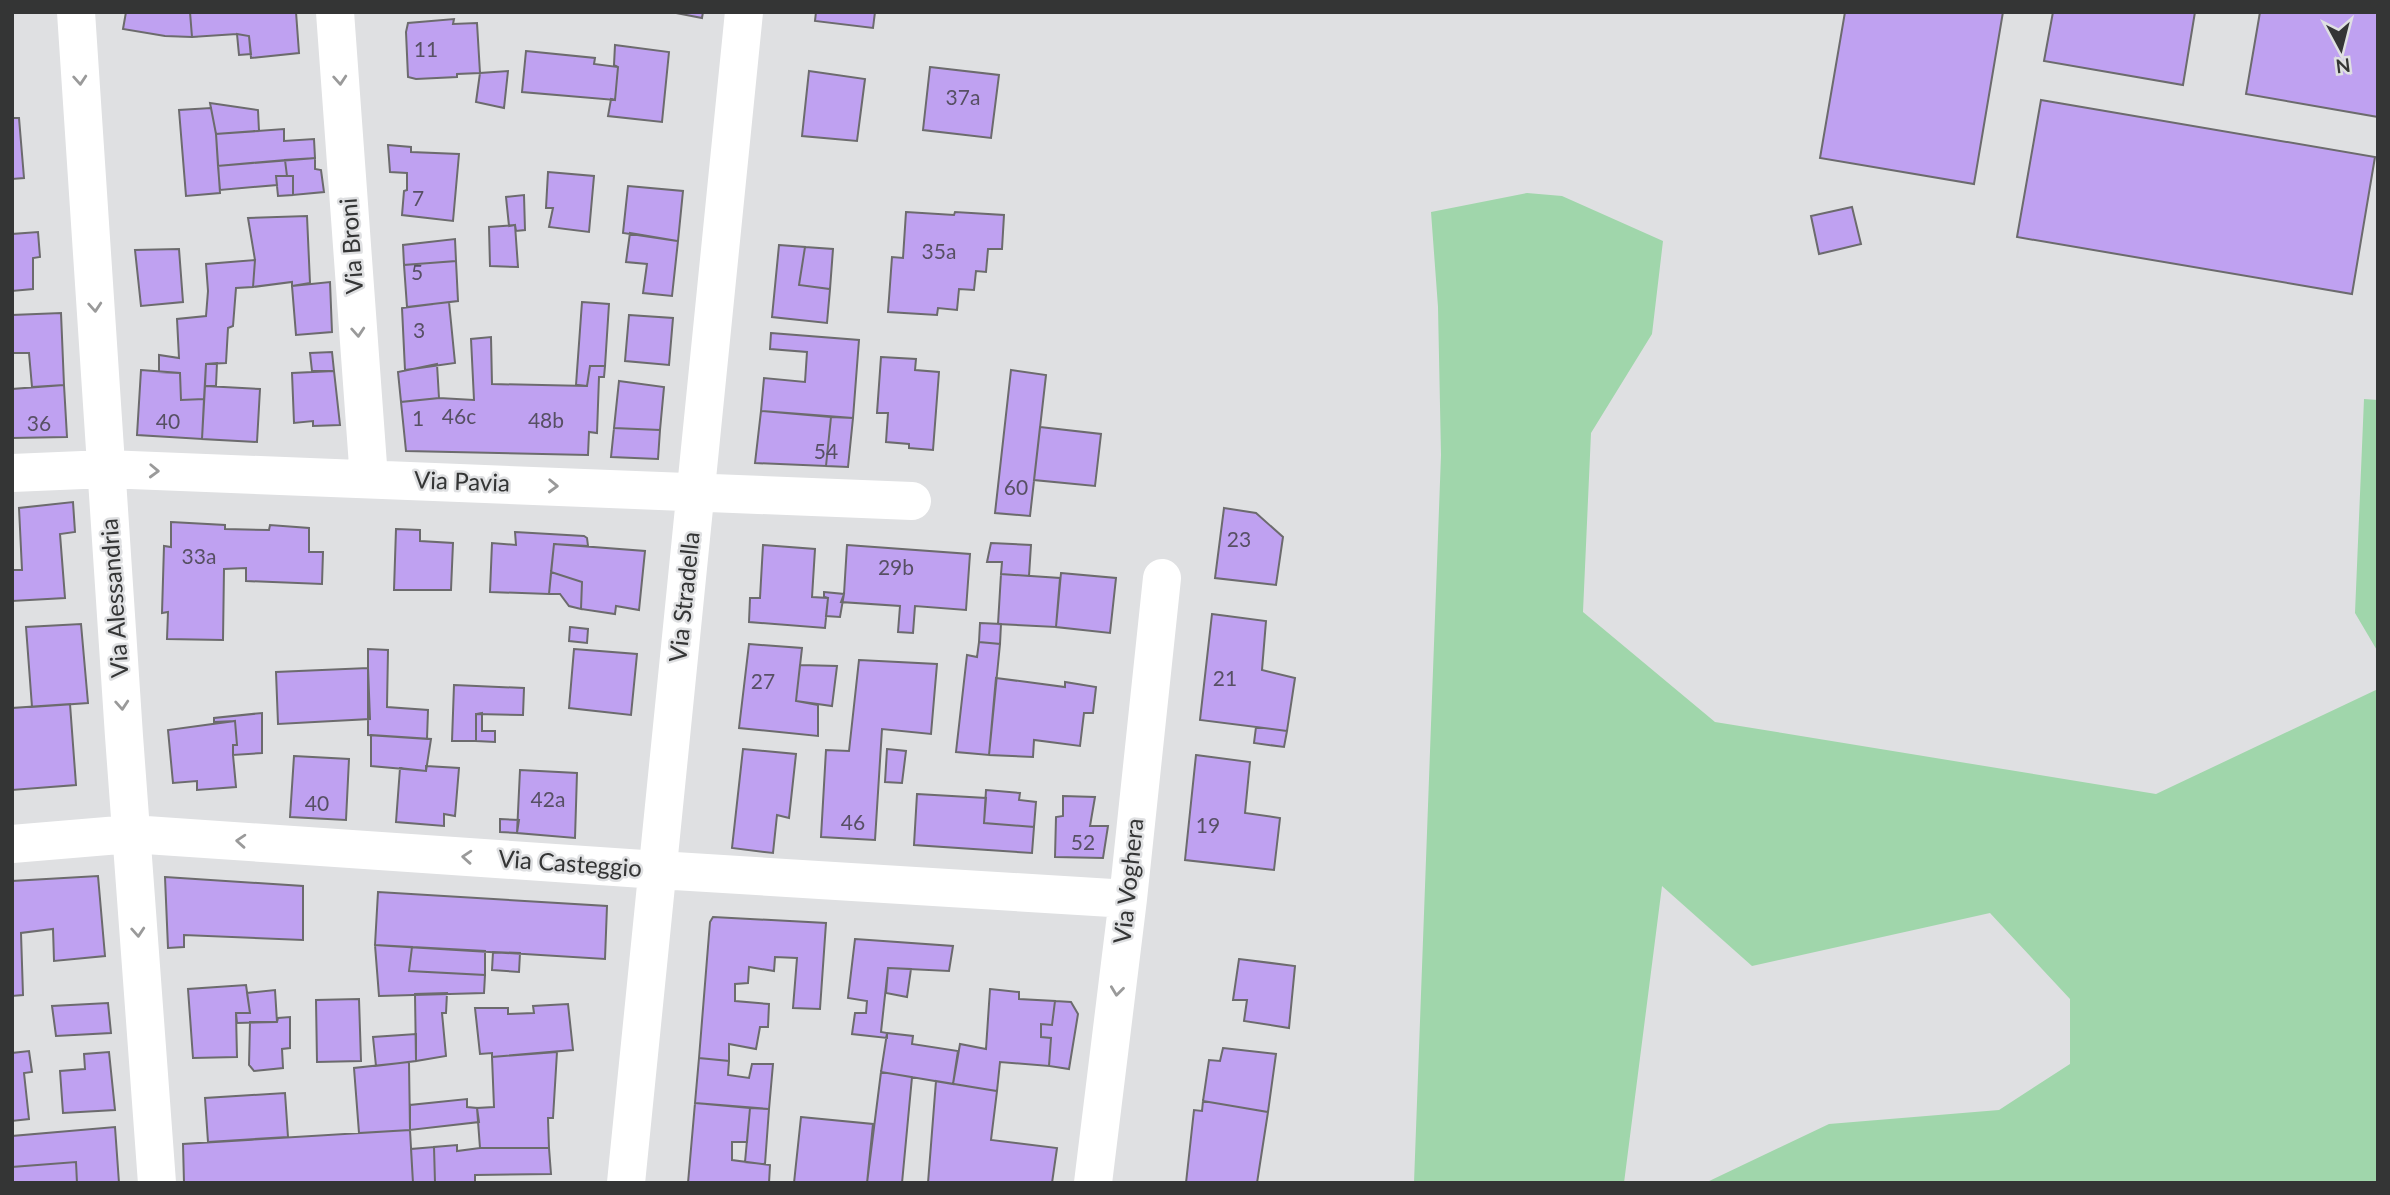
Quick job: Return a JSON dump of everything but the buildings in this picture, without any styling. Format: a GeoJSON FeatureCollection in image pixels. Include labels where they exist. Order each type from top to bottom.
{"type":"FeatureCollection","features":[{"type":"Feature","properties":{"kind":"street","name":"Via Alessandria"},"geometry":{"type":"LineString","coordinates":[[76,12],[157,1183]]}},
{"type":"Feature","properties":{"kind":"street","name":"Via Broni"},"geometry":{"type":"LineString","coordinates":[[335,12],[369,479]]}},
{"type":"Feature","properties":{"kind":"street","name":"Via Stradella"},"geometry":{"type":"LineString","coordinates":[[626,1183],[744,12]]}},
{"type":"Feature","properties":{"kind":"street","name":"Via Pavia"},"geometry":{"type":"LineString","coordinates":[[12,473],[106,469],[912,501]]}},
{"type":"Feature","properties":{"kind":"street","name":"Via Voghera"},"geometry":{"type":"LineString","coordinates":[[1093,1183],[1128,899],[1162,578]]}},
{"type":"Feature","properties":{"kind":"street","name":"Via Casteggio"},"geometry":{"type":"LineString","coordinates":[[12,845],[131,834],[1128,899]]}},
{"type":"Feature","properties":{"kind":"green space"},"geometry":{"type":"Polygon","coordinates":[[[1527,193],[1562,196],[1663,241],[1652,334],[1591,433],[1583,612],[1715,722],[2156,794],[2378,689],[2378,1183],[1705,1183],[1829,1124],[1999,1110],[2070,1064],[2070,999],[1990,913],[1752,966],[1662,886],[1624,1183],[1414,1183],[1441,455],[1438,307],[1431,212],[1527,193]]]}},
{"type":"Feature","properties":{"kind":"green space"},"geometry":{"type":"Polygon","coordinates":[[[2364,399],[2378,400],[2378,652],[2355,613],[2364,399]]]}}]}
